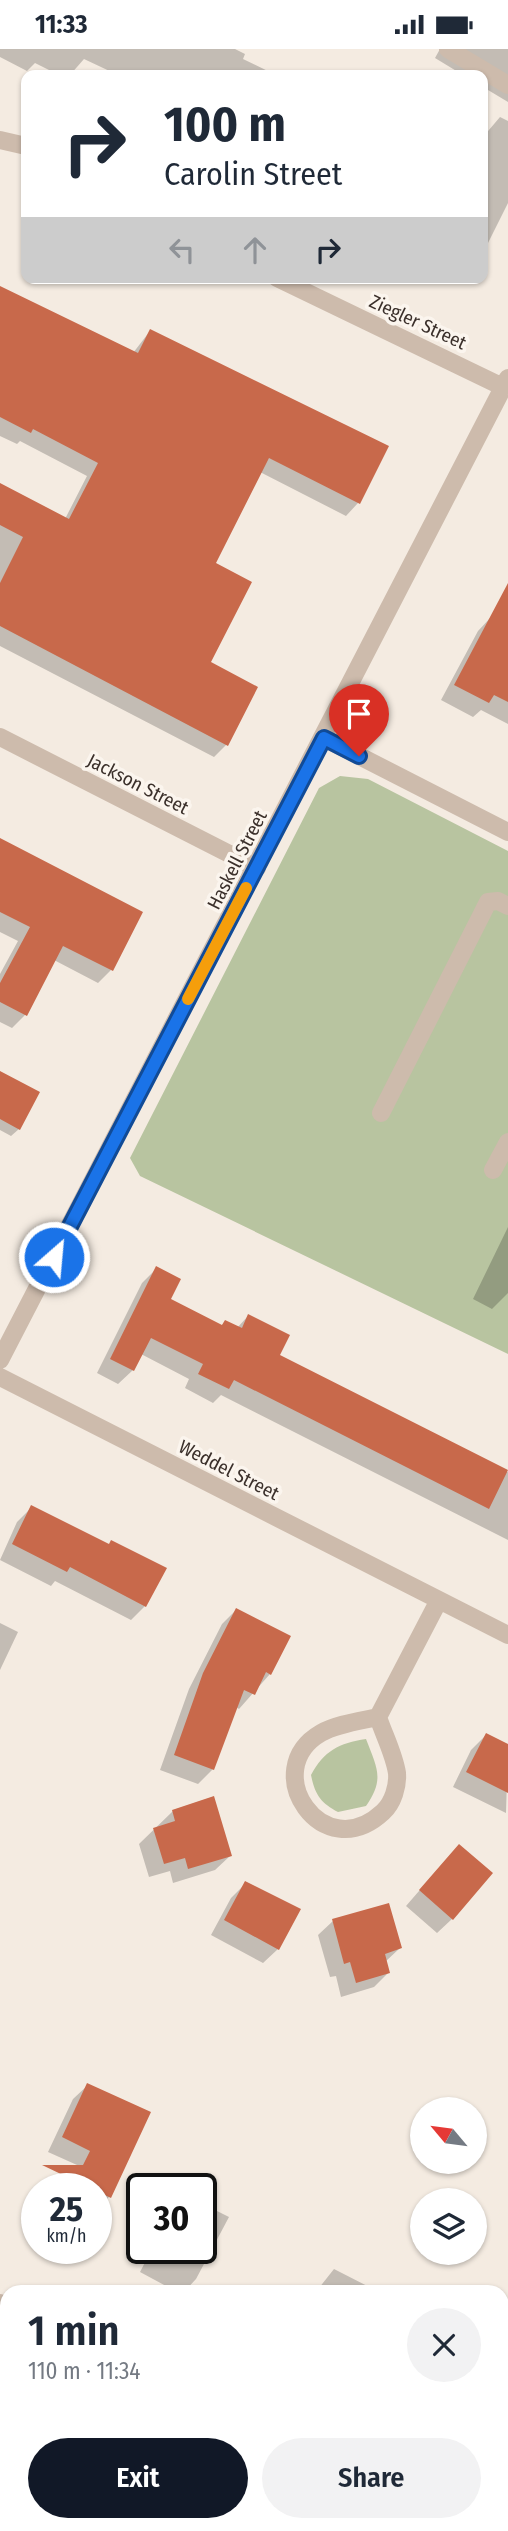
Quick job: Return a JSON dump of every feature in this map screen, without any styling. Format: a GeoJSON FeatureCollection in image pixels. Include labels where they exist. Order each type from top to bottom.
{"type":"FeatureCollection","features":[{"type":"Feature","properties":{"kind":"street"},"geometry":{"type":"LineString","coordinates":[[448,49],[483,70]]}},
{"type":"Feature","properties":{"kind":"street"},"geometry":{"type":"LineString","coordinates":[[488,73],[508,85]]}},
{"type":"Feature","properties":{"kind":"street"},"geometry":{"type":"LineString","coordinates":[[0,140],[21,145]]}},
{"type":"Feature","properties":{"kind":"street","name":"Ziegler Street"},"geometry":{"type":"LineString","coordinates":[[290,284],[506,383]]}},
{"type":"Feature","properties":{"kind":"street","name":"Haskell Street"},"geometry":{"type":"LineString","coordinates":[[0,1360],[506,383]]}},
{"type":"Feature","properties":{"kind":"street","name":"Jackson Street"},"geometry":{"type":"LineString","coordinates":[[0,737],[257,868]]}},
{"type":"Feature","properties":{"kind":"street"},"geometry":{"type":"LineString","coordinates":[[324,738],[508,832]]}},
{"type":"Feature","properties":{"kind":"street"},"geometry":{"type":"LineString","coordinates":[[381,1113],[488,902],[498,901],[508,906]]}},
{"type":"Feature","properties":{"kind":"street"},"geometry":{"type":"LineString","coordinates":[[493,1170],[508,1142]]}},
{"type":"Feature","properties":{"kind":"street","name":"Weddel Street"},"geometry":{"type":"LineString","coordinates":[[0,1377],[508,1635]]}},
{"type":"Feature","properties":{"kind":"street"},"geometry":{"type":"LineString","coordinates":[[378,1717],[322,1732],[300,1755],[295,1786],[300,1801],[309,1814],[324,1824],[341,1829],[358,1828],[374,1820],[388,1808],[395,1792],[397,1774],[378,1717],[439,1600]]}},
{"type":"Feature","properties":{"kind":"green space"},"geometry":{"type":"Polygon","coordinates":[[[340,776],[368,779],[508,851],[508,1354],[140,1176],[130,1158],[319,788],[340,776]]]}},
{"type":"Feature","properties":{"kind":"green space"},"geometry":{"type":"Polygon","coordinates":[[[366,1739],[376,1766],[376,1788],[366,1806],[338,1812],[320,1798],[311,1775],[333,1749],[366,1739]]]}},
{"type":"Feature","properties":{"kind":"building"},"geometry":{"type":"Polygon","coordinates":[[[0,286],[138,353],[150,329],[389,446],[360,504],[269,458],[216,563],[252,582],[211,662],[258,687],[228,746],[0,626],[0,583],[23,537],[0,525],[0,483],[69,519],[98,463],[33,429],[31,433],[0,417],[0,286]]]}},
{"type":"Feature","properties":{"kind":"building"},"geometry":{"type":"Polygon","coordinates":[[[508,583],[508,702],[494,695],[489,703],[454,685],[508,583]]]}},
{"type":"Feature","properties":{"kind":"building"},"geometry":{"type":"Polygon","coordinates":[[[0,838],[143,912],[113,971],[63,946],[27,1016],[0,1002],[0,983],[30,927],[0,912],[0,838]]]}},
{"type":"Feature","properties":{"kind":"building"},"geometry":{"type":"Polygon","coordinates":[[[0,1071],[40,1092],[20,1130],[0,1119],[0,1071]]]}},
{"type":"Feature","properties":{"kind":"building"},"geometry":{"type":"Polygon","coordinates":[[[156,1266],[181,1279],[171,1299],[222,1325],[225,1320],[242,1328],[248,1314],[290,1335],[280,1355],[508,1470],[489,1509],[234,1380],[229,1389],[198,1374],[203,1364],[151,1338],[134,1371],[110,1359],[156,1266]]]}},
{"type":"Feature","properties":{"kind":"building"},"geometry":{"type":"Polygon","coordinates":[[[31,1505],[109,1544],[111,1540],[167,1568],[146,1607],[70,1567],[67,1572],[12,1544],[31,1505]]]}},
{"type":"Feature","properties":{"kind":"building"},"geometry":{"type":"Polygon","coordinates":[[[236,1608],[291,1636],[271,1675],[266,1672],[255,1695],[244,1690],[214,1770],[174,1755],[203,1673],[236,1608]]]}},
{"type":"Feature","properties":{"kind":"building"},"geometry":{"type":"Polygon","coordinates":[[[486,1733],[508,1744],[508,1793],[466,1772],[486,1733]]]}},
{"type":"Feature","properties":{"kind":"building"},"geometry":{"type":"Polygon","coordinates":[[[214,1796],[232,1856],[188,1869],[185,1858],[164,1864],[153,1828],[175,1821],[172,1810],[214,1796]]]}},
{"type":"Feature","properties":{"kind":"building"},"geometry":{"type":"Polygon","coordinates":[[[459,1844],[493,1873],[453,1920],[419,1890],[459,1844]]]}},
{"type":"Feature","properties":{"kind":"building"},"geometry":{"type":"Polygon","coordinates":[[[245,1881],[301,1909],[279,1950],[224,1920],[245,1881]]]}},
{"type":"Feature","properties":{"kind":"building"},"geometry":{"type":"Polygon","coordinates":[[[389,1903],[402,1948],[385,1954],[390,1973],[356,1983],[350,1962],[344,1964],[332,1919],[389,1903]]]}},
{"type":"Feature","properties":{"kind":"building"},"geometry":{"type":"Polygon","coordinates":[[[87,2083],[151,2112],[112,2196],[112,2173],[59,2173],[42,2165],[83,2165],[90,2151],[62,2137],[87,2083]]]}},
{"type":"Feature","properties":{"kind":"slow traffic"},"geometry":{"type":"LineString","coordinates":[[188,999],[246,888]]}},
{"type":"Feature","properties":{"kind":"route"},"geometry":{"type":"LineString","coordinates":[[54,1257],[324,738],[359,756]]}}]}
